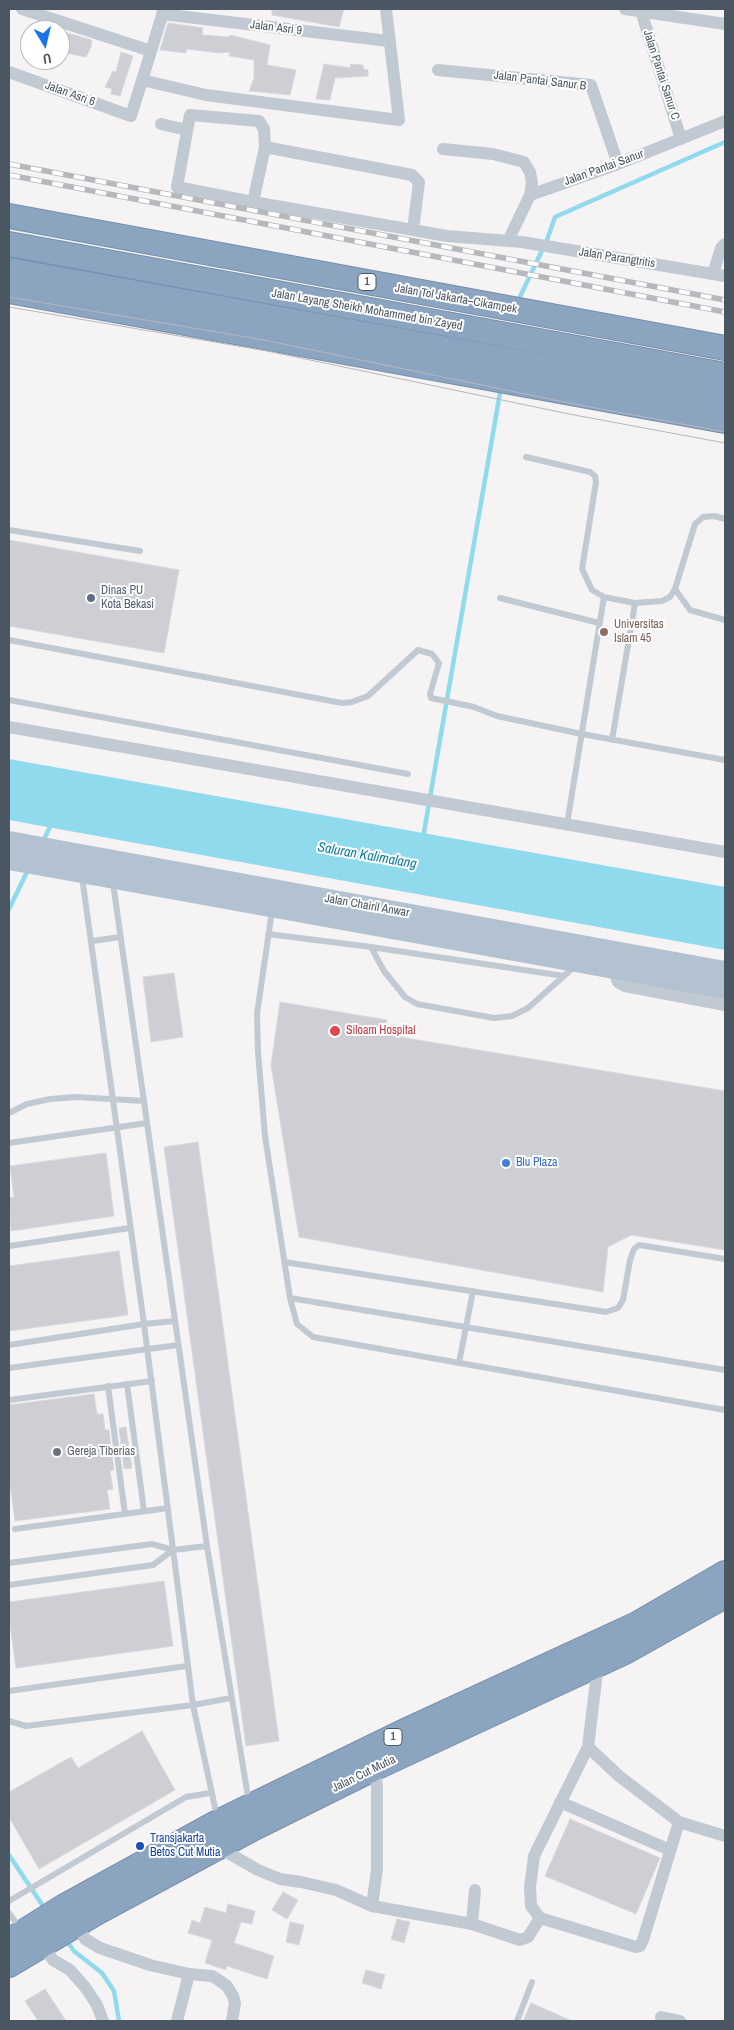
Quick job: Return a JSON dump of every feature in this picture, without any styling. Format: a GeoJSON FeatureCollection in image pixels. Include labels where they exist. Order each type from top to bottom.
{"type":"FeatureCollection","features":[{"type":"Feature","properties":{"kind":"highway","name":"Jalan Tol Jakarta–Cikampek"},"geometry":{"type":"LineString","coordinates":[[9,216],[725,348]]}},
{"type":"Feature","properties":{"kind":"highway","name":"Jalan Layang Sheikh Mohammed bin Zayed"},"geometry":{"type":"LineString","coordinates":[[9,244],[725,375]]}},
{"type":"Feature","properties":{"kind":"highway","name":"Jalan Layang Sheikh Mohammed bin Zayed"},"geometry":{"type":"LineString","coordinates":[[9,270],[725,399]]}},
{"type":"Feature","properties":{"kind":"highway"},"geometry":{"type":"LineString","coordinates":[[9,291],[725,421]]}},
{"type":"Feature","properties":{"kind":"highway"},"geometry":{"type":"LineString","coordinates":[[9,307],[96,319],[146,316]]}},
{"type":"Feature","properties":{"kind":"highway","name":"Jalan Cut Mutia"},"geometry":{"type":"LineString","coordinates":[[9,1965],[27,1933],[70,1916],[222,1835],[405,1731],[637,1624],[725,1573]]}},
{"type":"Feature","properties":{"kind":"highway","name":"Jalan Cut Mutia"},"geometry":{"type":"LineString","coordinates":[[252,1818],[375,1768],[625,1652],[725,1598]]}},
{"type":"Feature","properties":{"kind":"main road","name":"Jalan Chairil Anwar"},"geometry":{"type":"LineString","coordinates":[[9,841],[57,859],[82,873],[113,879],[275,899],[571,970],[615,960],[725,989]]}},
{"type":"Feature","properties":{"kind":"main road","name":"Jalan Chairil Anwar"},"geometry":{"type":"LineString","coordinates":[[9,860],[57,859],[615,960],[725,971]]}},
{"type":"Feature","properties":{"kind":"street"},"geometry":{"type":"LineString","coordinates":[[22,9],[151,51]]}},
{"type":"Feature","properties":{"kind":"street"},"geometry":{"type":"LineString","coordinates":[[163,12],[142,80],[206,95],[398,120],[386,9]]}},
{"type":"Feature","properties":{"kind":"street"},"geometry":{"type":"LineString","coordinates":[[625,9],[725,24]]}},
{"type":"Feature","properties":{"kind":"street","name":"Jalan Pantai Sanur C"},"geometry":{"type":"LineString","coordinates":[[641,11],[681,139]]}},
{"type":"Feature","properties":{"kind":"street","name":"Jalan Asri 9"},"geometry":{"type":"LineString","coordinates":[[163,12],[389,41]]}},
{"type":"Feature","properties":{"kind":"street","name":"Jalan Pantai Sanur B"},"geometry":{"type":"LineString","coordinates":[[438,70],[591,85],[618,164]]}},
{"type":"Feature","properties":{"kind":"street","name":"Jalan Asri 6"},"geometry":{"type":"LineString","coordinates":[[9,72],[131,116],[142,80]]}},
{"type":"Feature","properties":{"kind":"street"},"geometry":{"type":"LineString","coordinates":[[161,124],[187,130],[190,115],[259,121],[264,129],[265,146],[253,202]]}},
{"type":"Feature","properties":{"kind":"street","name":"Jalan Pantai Sanur"},"geometry":{"type":"LineString","coordinates":[[530,195],[618,164],[725,121]]}},
{"type":"Feature","properties":{"kind":"street","name":"Jalan Parangtritis"},"geometry":{"type":"LineString","coordinates":[[187,130],[177,187],[447,236],[522,242],[719,275]]}},
{"type":"Feature","properties":{"kind":"street"},"geometry":{"type":"LineString","coordinates":[[265,146],[412,175],[419,182],[413,230]]}},
{"type":"Feature","properties":{"kind":"street"},"geometry":{"type":"LineString","coordinates":[[443,149],[494,154],[524,162],[530,172],[532,183],[530,195],[508,241]]}},
{"type":"Feature","properties":{"kind":"street"},"geometry":{"type":"LineString","coordinates":[[719,275],[721,248],[725,244]]}},
{"type":"Feature","properties":{"kind":"street"},"geometry":{"type":"LineString","coordinates":[[9,727],[725,852]]}},
{"type":"Feature","properties":{"kind":"street"},"geometry":{"type":"LineString","coordinates":[[615,960],[618,982],[625,986],[725,1004]]}},
{"type":"Feature","properties":{"kind":"street"},"geometry":{"type":"LineString","coordinates":[[598,1664],[588,1747],[534,1856],[531,1871],[531,1906],[540,1918],[636,1947],[640,1946],[644,1940],[679,1822]]}},
{"type":"Feature","properties":{"kind":"street"},"geometry":{"type":"LineString","coordinates":[[588,1747],[619,1776],[679,1822],[725,1836]]}},
{"type":"Feature","properties":{"kind":"street"},"geometry":{"type":"LineString","coordinates":[[372,1906],[377,1869],[377,1787],[375,1768]]}},
{"type":"Feature","properties":{"kind":"street"},"geometry":{"type":"LineString","coordinates":[[560,1802],[670,1850]]}},
{"type":"Feature","properties":{"kind":"street"},"geometry":{"type":"LineString","coordinates":[[222,1835],[258,1870],[280,1879],[336,1890],[372,1906],[472,1924],[520,1940],[528,1937],[540,1918]]}},
{"type":"Feature","properties":{"kind":"street"},"geometry":{"type":"LineString","coordinates":[[472,1924],[475,1890]]}},
{"type":"Feature","properties":{"kind":"street"},"geometry":{"type":"LineString","coordinates":[[70,1916],[85,1939],[100,1948],[150,1965],[189,1974],[212,1976],[226,1986],[235,2003],[232,2021]]}},
{"type":"Feature","properties":{"kind":"street"},"geometry":{"type":"LineString","coordinates":[[27,1933],[53,1960],[70,1970],[85,1987],[97,2005],[103,2021]]}},
{"type":"Feature","properties":{"kind":"street"},"geometry":{"type":"LineString","coordinates":[[176,2021],[189,1974]]}},
{"type":"Feature","properties":{"kind":"street"},"geometry":{"type":"LineString","coordinates":[[661,2018],[680,2021]]}},
{"type":"Feature","properties":{"kind":"lane"},"geometry":{"type":"LineString","coordinates":[[526,458],[590,472],[595,476],[596,482],[582,569],[592,590],[604,597],[635,603],[670,598],[675,589],[695,524],[703,517],[714,516],[725,519]]}},
{"type":"Feature","properties":{"kind":"lane"},"geometry":{"type":"LineString","coordinates":[[9,530],[140,551]]}},
{"type":"Feature","properties":{"kind":"lane"},"geometry":{"type":"LineString","coordinates":[[675,589],[690,610],[725,620]]}},
{"type":"Feature","properties":{"kind":"lane"},"geometry":{"type":"LineString","coordinates":[[567,824],[604,597]]}},
{"type":"Feature","properties":{"kind":"lane"},"geometry":{"type":"LineString","coordinates":[[500,598],[599,623]]}},
{"type":"Feature","properties":{"kind":"lane"},"geometry":{"type":"LineString","coordinates":[[612,740],[635,603]]}},
{"type":"Feature","properties":{"kind":"lane"},"geometry":{"type":"LineString","coordinates":[[9,640],[342,703],[352,702],[368,696],[418,650],[432,654],[439,663],[430,694],[431,698],[497,716],[582,734],[725,760]]}},
{"type":"Feature","properties":{"kind":"lane"},"geometry":{"type":"LineString","coordinates":[[9,700],[408,774]]}},
{"type":"Feature","properties":{"kind":"lane"},"geometry":{"type":"LineString","coordinates":[[82,873],[148,1349],[187,1666],[210,1793],[222,1835]]}},
{"type":"Feature","properties":{"kind":"lane"},"geometry":{"type":"LineString","coordinates":[[113,879],[207,1546],[252,1818]]}},
{"type":"Feature","properties":{"kind":"lane"},"geometry":{"type":"LineString","coordinates":[[275,899],[268,934],[257,1014],[258,1052],[265,1136],[290,1298],[297,1324],[313,1336],[725,1410]]}},
{"type":"Feature","properties":{"kind":"lane"},"geometry":{"type":"LineString","coordinates":[[268,934],[571,970]]}},
{"type":"Feature","properties":{"kind":"lane"},"geometry":{"type":"LineString","coordinates":[[92,942],[120,937]]}},
{"type":"Feature","properties":{"kind":"lane"},"geometry":{"type":"LineString","coordinates":[[371,947],[384,971],[405,997],[417,1004],[494,1018],[512,1016],[528,1008],[571,970]]}},
{"type":"Feature","properties":{"kind":"lane"},"geometry":{"type":"LineString","coordinates":[[9,1113],[27,1104],[50,1099],[76,1097],[144,1101]]}},
{"type":"Feature","properties":{"kind":"lane"},"geometry":{"type":"LineString","coordinates":[[9,1143],[147,1123]]}},
{"type":"Feature","properties":{"kind":"lane"},"geometry":{"type":"LineString","coordinates":[[9,1246],[130,1228]]}},
{"type":"Feature","properties":{"kind":"lane"},"geometry":{"type":"LineString","coordinates":[[284,1262],[606,1312],[618,1308],[623,1300],[630,1260],[634,1249],[639,1245],[725,1259]]}},
{"type":"Feature","properties":{"kind":"lane"},"geometry":{"type":"LineString","coordinates":[[459,1363],[473,1291]]}},
{"type":"Feature","properties":{"kind":"lane"},"geometry":{"type":"LineString","coordinates":[[290,1298],[725,1370]]}},
{"type":"Feature","properties":{"kind":"lane"},"geometry":{"type":"LineString","coordinates":[[9,1345],[175,1321]]}},
{"type":"Feature","properties":{"kind":"lane"},"geometry":{"type":"LineString","coordinates":[[9,1368],[178,1345]]}},
{"type":"Feature","properties":{"kind":"lane"},"geometry":{"type":"LineString","coordinates":[[9,1400],[152,1380]]}},
{"type":"Feature","properties":{"kind":"lane"},"geometry":{"type":"LineString","coordinates":[[127,1384],[144,1511]]}},
{"type":"Feature","properties":{"kind":"lane"},"geometry":{"type":"LineString","coordinates":[[108,1386],[125,1514]]}},
{"type":"Feature","properties":{"kind":"lane"},"geometry":{"type":"LineString","coordinates":[[15,1529],[168,1508]]}},
{"type":"Feature","properties":{"kind":"lane"},"geometry":{"type":"LineString","coordinates":[[9,1563],[152,1544],[173,1550],[207,1546]]}},
{"type":"Feature","properties":{"kind":"lane"},"geometry":{"type":"LineString","coordinates":[[9,1585],[153,1565],[173,1550]]}},
{"type":"Feature","properties":{"kind":"lane"},"geometry":{"type":"LineString","coordinates":[[9,1691],[187,1666]]}},
{"type":"Feature","properties":{"kind":"lane"},"geometry":{"type":"LineString","coordinates":[[9,1721],[26,1726],[193,1705],[231,1698]]}},
{"type":"Feature","properties":{"kind":"lane"},"geometry":{"type":"LineString","coordinates":[[9,1901],[186,1797],[210,1793]]}},
{"type":"Feature","properties":{"kind":"lane"},"geometry":{"type":"LineString","coordinates":[[518,2021],[532,1982]]}},
{"type":"Feature","properties":{"kind":"water","name":"Saluran Kalimalang"},"geometry":{"type":"Polygon","coordinates":[[[9,759],[725,887],[725,950],[9,820],[9,759]]]}},
{"type":"Feature","properties":{"kind":"building"},"geometry":{"type":"Polygon","coordinates":[[[272,9],[344,9],[339,27],[272,15],[272,9]]]}},
{"type":"Feature","properties":{"kind":"building"},"geometry":{"type":"Polygon","coordinates":[[[168,23],[203,28],[202,35],[229,37],[230,35],[270,45],[267,65],[296,70],[290,95],[249,91],[254,78],[254,60],[229,56],[230,52],[219,53],[187,49],[186,53],[160,50],[168,23]]]}},
{"type":"Feature","properties":{"kind":"building"},"geometry":{"type":"Polygon","coordinates":[[[70,34],[92,40],[86,57],[70,54],[70,34]]]}},
{"type":"Feature","properties":{"kind":"building"},"geometry":{"type":"Polygon","coordinates":[[[121,52],[133,56],[120,96],[111,94],[112,89],[105,87],[113,71],[116,72],[121,52]]]}},
{"type":"Feature","properties":{"kind":"building"},"geometry":{"type":"Polygon","coordinates":[[[324,64],[351,68],[350,64],[363,65],[363,69],[368,70],[368,76],[335,78],[330,100],[316,99],[324,64]]]}},
{"type":"Feature","properties":{"kind":"building","name":"Dinas PU Kota Bekasi"},"geometry":{"type":"Polygon","coordinates":[[[9,540],[179,570],[164,653],[9,626],[9,540]]]}},
{"type":"Feature","properties":{"kind":"building"},"geometry":{"type":"Polygon","coordinates":[[[174,973],[183,1037],[151,1042],[143,977],[174,973]]]}},
{"type":"Feature","properties":{"kind":"building","name":"Blu Plaza"},"geometry":{"type":"Polygon","coordinates":[[[280,1002],[387,1020],[386,1025],[396,1026],[394,1036],[725,1091],[725,1250],[631,1235],[608,1247],[603,1292],[299,1237],[271,1065],[280,1002]]]}},
{"type":"Feature","properties":{"kind":"building"},"geometry":{"type":"Polygon","coordinates":[[[198,1142],[279,1741],[246,1746],[164,1147],[198,1142]]]}},
{"type":"Feature","properties":{"kind":"building"},"geometry":{"type":"Polygon","coordinates":[[[106,1153],[114,1216],[11,1231],[9,1198],[14,1197],[10,1166],[106,1153]]]}},
{"type":"Feature","properties":{"kind":"building"},"geometry":{"type":"Polygon","coordinates":[[[119,1251],[128,1315],[9,1331],[9,1266],[119,1251]]]}},
{"type":"Feature","properties":{"kind":"building","name":"Gereja Tiberias"},"geometry":{"type":"Polygon","coordinates":[[[94,1394],[97,1414],[103,1414],[105,1430],[109,1430],[114,1470],[110,1471],[113,1489],[107,1490],[110,1509],[15,1521],[9,1485],[9,1405],[94,1394]]]}},
{"type":"Feature","properties":{"kind":"building"},"geometry":{"type":"Polygon","coordinates":[[[126,1427],[132,1468],[124,1469],[119,1428],[126,1427]]]}},
{"type":"Feature","properties":{"kind":"building"},"geometry":{"type":"Polygon","coordinates":[[[164,1581],[173,1646],[16,1668],[9,1617],[9,1602],[164,1581]]]}},
{"type":"Feature","properties":{"kind":"building"},"geometry":{"type":"Polygon","coordinates":[[[142,1731],[175,1790],[39,1869],[9,1817],[9,1792],[71,1757],[78,1768],[142,1731]]]}},
{"type":"Feature","properties":{"kind":"building"},"geometry":{"type":"Polygon","coordinates":[[[570,1819],[660,1858],[636,1914],[545,1876],[570,1819]]]}},
{"type":"Feature","properties":{"kind":"building"},"geometry":{"type":"Polygon","coordinates":[[[283,1892],[298,1900],[287,1919],[272,1910],[283,1892]]]}},
{"type":"Feature","properties":{"kind":"building"},"geometry":{"type":"Polygon","coordinates":[[[228,1904],[255,1911],[252,1924],[241,1922],[234,1943],[274,1956],[267,1979],[227,1966],[226,1970],[205,1963],[212,1940],[188,1933],[192,1920],[200,1923],[205,1907],[226,1913],[228,1904]]]}},
{"type":"Feature","properties":{"kind":"building"},"geometry":{"type":"Polygon","coordinates":[[[397,1919],[410,1922],[404,1943],[391,1939],[397,1919]]]}},
{"type":"Feature","properties":{"kind":"building"},"geometry":{"type":"Polygon","coordinates":[[[290,1922],[304,1925],[299,1945],[286,1942],[290,1922]]]}},
{"type":"Feature","properties":{"kind":"building"},"geometry":{"type":"Polygon","coordinates":[[[366,1970],[385,1975],[381,1989],[362,1983],[366,1970]]]}},
{"type":"Feature","properties":{"kind":"building"},"geometry":{"type":"Polygon","coordinates":[[[45,1989],[66,2021],[38,2021],[25,2001],[45,1989]]]}},
{"type":"Feature","properties":{"kind":"building"},"geometry":{"type":"Polygon","coordinates":[[[531,2003],[572,2021],[523,2021],[531,2003]]]}},
{"type":"Feature","properties":{"kind":"waterway"},"geometry":{"type":"LineString","coordinates":[[517,303],[547,240],[555,217],[725,142]]}},
{"type":"Feature","properties":{"kind":"waterway"},"geometry":{"type":"LineString","coordinates":[[423,838],[501,387]]}},
{"type":"Feature","properties":{"kind":"waterway"},"geometry":{"type":"LineString","coordinates":[[43,841],[52,823]]}},
{"type":"Feature","properties":{"kind":"waterway"},"geometry":{"type":"LineString","coordinates":[[9,909],[28,870]]}},
{"type":"Feature","properties":{"kind":"waterway"},"geometry":{"type":"LineString","coordinates":[[9,1855],[45,1909]]}},
{"type":"Feature","properties":{"kind":"waterway"},"geometry":{"type":"LineString","coordinates":[[66,1940],[74,1951],[102,1973],[114,1991],[119,2021]]}},
{"type":"Feature","properties":{"kind":"tram line"},"geometry":{"type":"LineString","coordinates":[[9,297],[264,340],[569,403],[725,432]]}},
{"type":"Feature","properties":{"kind":"tram line"},"geometry":{"type":"LineString","coordinates":[[9,307],[267,351],[569,414],[725,443]]}},
{"type":"Feature","properties":{"kind":"railway"},"geometry":{"type":"LineString","coordinates":[[9,164],[725,300]]}},
{"type":"Feature","properties":{"kind":"railway"},"geometry":{"type":"LineString","coordinates":[[9,175],[725,312]]}},
{"type":"Feature","properties":{"kind":"place","name":"Dinas PU Kota Bekasi"},"geometry":{"type":"Point","coordinates":[91,598]}},
{"type":"Feature","properties":{"kind":"place","name":"Universitas Islam 45"},"geometry":{"type":"Point","coordinates":[604,632]}},
{"type":"Feature","properties":{"kind":"place","name":"Siloam Hospital"},"geometry":{"type":"Point","coordinates":[335,1031]}},
{"type":"Feature","properties":{"kind":"place","name":"Blu Plaza"},"geometry":{"type":"Point","coordinates":[506,1163]}},
{"type":"Feature","properties":{"kind":"place","name":"Gereja Tiberias"},"geometry":{"type":"Point","coordinates":[57,1452]}},
{"type":"Feature","properties":{"kind":"place","name":"Transjakarta Betos Cut Mutia"},"geometry":{"type":"Point","coordinates":[140,1846]}}]}
